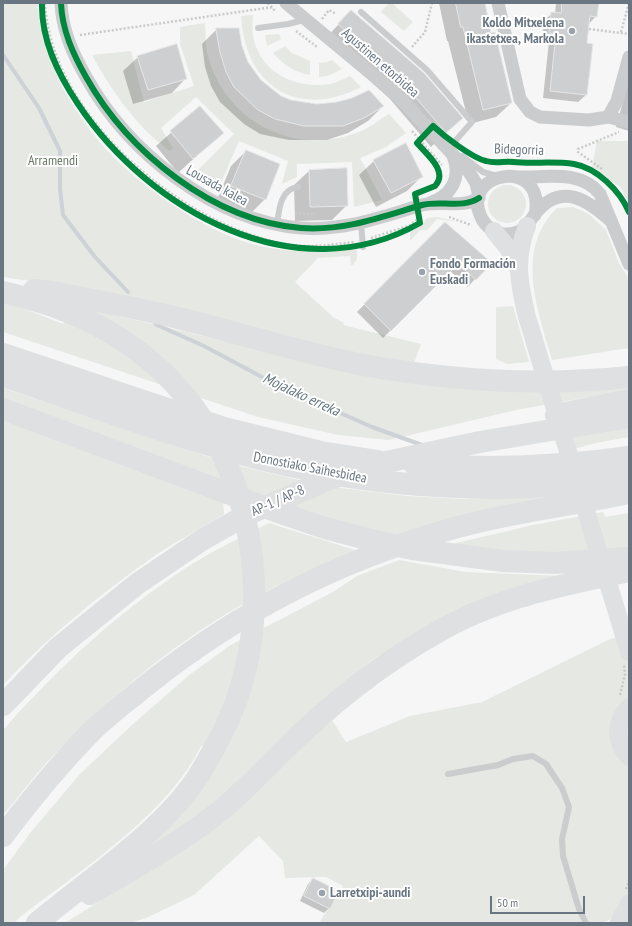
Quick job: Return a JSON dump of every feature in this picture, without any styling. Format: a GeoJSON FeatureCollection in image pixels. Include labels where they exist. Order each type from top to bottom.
{"type":"FeatureCollection","features":[{"type":"Feature","properties":{"kind":"highway"},"geometry":{"type":"LineString","coordinates":[[3,286],[52,292],[181,318],[311,353],[364,365],[413,373],[508,381],[566,381],[629,377]]}},
{"type":"Feature","properties":{"kind":"highway"},"geometry":{"type":"LineString","coordinates":[[3,292],[34,300],[81,317],[116,336],[154,364],[181,392],[201,418],[220,451],[235,482],[248,528],[253,565],[253,625],[248,657],[232,713],[202,770],[184,795],[164,817],[122,854],[37,923]]}},
{"type":"Feature","properties":{"kind":"highway","name":"Donostiako Saihesbidea"},"geometry":{"type":"LineString","coordinates":[[3,354],[224,428],[321,452],[370,460],[477,467],[569,464],[629,457]]}},
{"type":"Feature","properties":{"kind":"highway","name":"Donostiako Saihesbidea"},"geometry":{"type":"LineString","coordinates":[[3,376],[218,447],[299,468],[363,479],[475,488],[572,485],[629,478]]}},
{"type":"Feature","properties":{"kind":"highway"},"geometry":{"type":"LineString","coordinates":[[535,426],[629,400]]}},
{"type":"Feature","properties":{"kind":"highway"},"geometry":{"type":"LineString","coordinates":[[3,409],[275,511],[325,528],[367,539],[419,550],[503,561],[554,563],[629,558]]}},
{"type":"Feature","properties":{"kind":"highway","name":"AP-1 / AP-8"},"geometry":{"type":"LineString","coordinates":[[3,705],[58,648],[138,584],[202,540],[246,516],[287,497],[330,479],[372,465],[480,442],[535,426],[629,417]]}},
{"type":"Feature","properties":{"kind":"highway"},"geometry":{"type":"LineString","coordinates":[[3,836],[37,792],[95,729],[135,695],[200,644],[296,588],[409,542],[479,522],[629,493]]}},
{"type":"Feature","properties":{"kind":"highway"},"geometry":{"type":"LineString","coordinates":[[43,923],[155,856],[216,815],[344,695],[374,671],[409,648],[444,628],[481,611],[518,597],[629,571]]}},
{"type":"Feature","properties":{"kind":"street","name":"Lousada kalea"},"geometry":{"type":"LineString","coordinates":[[62,3],[66,36],[80,66],[102,102],[128,134],[158,163],[204,196],[233,211],[278,218],[322,228],[362,224],[421,209],[467,203],[479,197]]}},
{"type":"Feature","properties":{"kind":"street"},"geometry":{"type":"LineString","coordinates":[[498,3],[520,99],[530,112],[546,118],[589,120],[608,117],[624,129]]}},
{"type":"Feature","properties":{"kind":"street","name":"Agustinen etorbidea"},"geometry":{"type":"LineString","coordinates":[[281,4],[354,59],[397,95],[429,130],[450,148],[473,178],[479,197]]}},
{"type":"Feature","properties":{"kind":"street"},"geometry":{"type":"LineString","coordinates":[[608,117],[617,101],[629,57]]}},
{"type":"Feature","properties":{"kind":"street","name":"Agustinen etorbidea"},"geometry":{"type":"LineString","coordinates":[[421,209],[443,197],[454,182],[455,163],[450,148]]}},
{"type":"Feature","properties":{"kind":"street"},"geometry":{"type":"LineString","coordinates":[[612,222],[585,200],[573,196],[563,196],[547,202],[531,221],[515,233],[501,234],[487,227],[479,214],[479,197],[487,183],[501,176],[568,177],[586,182],[600,194],[612,222],[629,264]]}},
{"type":"Feature","properties":{"kind":"street"},"geometry":{"type":"LineString","coordinates":[[515,176],[522,180],[533,191],[536,203],[531,221],[520,246],[518,268],[527,317],[629,652]]}},
{"type":"Feature","properties":{"kind":"street"},"geometry":{"type":"LineString","coordinates":[[494,231],[508,248],[518,268]]}},
{"type":"Feature","properties":{"kind":"street"},"geometry":{"type":"LineString","coordinates":[[627,707],[619,722],[617,733],[619,743],[629,757]]}},
{"type":"Feature","properties":{"kind":"street"},"geometry":{"type":"LineString","coordinates":[[619,923],[629,903]]}},
{"type":"Feature","properties":{"kind":"lane"},"geometry":{"type":"LineString","coordinates":[[361,12],[427,70],[472,122],[450,148],[455,150],[477,169],[489,174],[501,176]]}},
{"type":"Feature","properties":{"kind":"lane"},"geometry":{"type":"LineString","coordinates":[[258,28],[304,20]]}},
{"type":"Feature","properties":{"kind":"lane"},"geometry":{"type":"LineString","coordinates":[[278,218],[284,194],[291,188],[298,187]]}},
{"type":"Feature","properties":{"kind":"lane"},"geometry":{"type":"LineString","coordinates":[[362,224],[363,244]]}},
{"type":"Feature","properties":{"kind":"lane"},"geometry":{"type":"LineString","coordinates":[[448,774],[498,765],[514,758],[533,756],[546,764],[562,788],[570,807],[562,840],[563,856],[579,909],[586,923]]}},
{"type":"Feature","properties":{"kind":"path"},"geometry":{"type":"LineString","coordinates":[[42,3],[44,30],[48,45],[72,94],[92,124],[114,150],[146,180],[198,215],[241,236],[273,244],[320,250],[363,244],[403,232],[420,223],[421,209]]}},
{"type":"Feature","properties":{"kind":"path"},"geometry":{"type":"LineString","coordinates":[[45,3],[48,25],[55,53],[67,79],[86,110],[108,139],[129,160],[166,189],[197,211],[227,226],[254,236],[292,245],[322,246],[363,244]]}},
{"type":"Feature","properties":{"kind":"path"},"geometry":{"type":"LineString","coordinates":[[407,52],[425,32],[432,3]]}},
{"type":"Feature","properties":{"kind":"path"},"geometry":{"type":"LineString","coordinates":[[621,32],[629,3]]}},
{"type":"Feature","properties":{"kind":"path"},"geometry":{"type":"LineString","coordinates":[[77,35],[270,9],[281,4]]}},
{"type":"Feature","properties":{"kind":"path"},"geometry":{"type":"LineString","coordinates":[[318,24],[329,10],[336,14]]}},
{"type":"Feature","properties":{"kind":"path"},"geometry":{"type":"LineString","coordinates":[[589,29],[629,34]]}},
{"type":"Feature","properties":{"kind":"path"},"geometry":{"type":"LineString","coordinates":[[76,32],[80,41]]}},
{"type":"Feature","properties":{"kind":"path"},"geometry":{"type":"LineString","coordinates":[[606,168],[578,152],[578,149],[624,129],[608,117]]}},
{"type":"Feature","properties":{"kind":"path"},"geometry":{"type":"LineString","coordinates":[[429,130],[417,142],[441,171]]}},
{"type":"Feature","properties":{"kind":"path"},"geometry":{"type":"LineString","coordinates":[[595,172],[606,168]]}},
{"type":"Feature","properties":{"kind":"path"},"geometry":{"type":"LineString","coordinates":[[278,218],[317,214]]}},
{"type":"Feature","properties":{"kind":"path"},"geometry":{"type":"LineString","coordinates":[[443,216],[470,225],[476,229]]}},
{"type":"Feature","properties":{"kind":"green space","name":"Arramendi"},"geometry":{"type":"Polygon","coordinates":[[[3,3],[38,3],[40,25],[54,69],[65,92],[78,113],[92,133],[123,166],[167,201],[183,212],[218,231],[252,244],[304,252],[357,248],[357,259],[353,265],[351,265],[350,256],[318,258],[295,282],[333,317],[344,323],[343,325],[421,344],[414,363],[335,350],[58,285],[3,277],[3,3]]]}},
{"type":"Feature","properties":{"kind":"green space"},"geometry":{"type":"Polygon","coordinates":[[[389,3],[392,3],[413,22],[404,31],[381,12],[389,3]]]}},
{"type":"Feature","properties":{"kind":"green space"},"geometry":{"type":"Polygon","coordinates":[[[253,15],[252,24],[255,45],[262,59],[278,74],[297,83],[308,85],[332,83],[350,76],[361,87],[338,96],[316,100],[296,97],[278,90],[264,78],[252,61],[245,41],[241,16],[253,15]]]}},
{"type":"Feature","properties":{"kind":"green space"},"geometry":{"type":"Polygon","coordinates":[[[205,23],[207,52],[217,80],[230,100],[247,116],[267,129],[289,137],[312,140],[337,138],[361,131],[389,114],[406,133],[386,147],[360,158],[382,200],[354,207],[352,162],[297,164],[297,177],[282,184],[288,161],[239,141],[220,185],[198,170],[234,134],[196,97],[161,128],[173,148],[170,151],[146,131],[126,108],[92,55],[131,51],[144,102],[194,86],[180,44],[180,27],[205,23]]]}},
{"type":"Feature","properties":{"kind":"green space"},"geometry":{"type":"Polygon","coordinates":[[[279,34],[281,39],[267,46],[265,35],[279,34]]]}},
{"type":"Feature","properties":{"kind":"green space"},"geometry":{"type":"Polygon","coordinates":[[[285,46],[292,53],[310,61],[310,75],[299,72],[290,67],[273,53],[285,46]]]}},
{"type":"Feature","properties":{"kind":"green space"},"geometry":{"type":"Polygon","coordinates":[[[332,60],[342,69],[328,76],[319,77],[319,63],[332,60]]]}},
{"type":"Feature","properties":{"kind":"green space"},"geometry":{"type":"Polygon","coordinates":[[[597,141],[629,141],[629,203],[620,187],[592,168],[597,141]]]}},
{"type":"Feature","properties":{"kind":"green space"},"geometry":{"type":"Polygon","coordinates":[[[507,185],[520,191],[526,204],[520,217],[507,223],[494,217],[488,204],[494,191],[507,185]]]}},
{"type":"Feature","properties":{"kind":"green space"},"geometry":{"type":"Polygon","coordinates":[[[573,207],[589,214],[606,230],[619,263],[629,279],[629,348],[552,360],[536,301],[533,281],[533,261],[536,242],[544,225],[557,208],[573,207]]]}},
{"type":"Feature","properties":{"kind":"green space"},"geometry":{"type":"Polygon","coordinates":[[[438,217],[458,222],[437,219],[427,230],[420,230],[410,241],[410,232],[424,223],[428,218],[438,217]]]}},
{"type":"Feature","properties":{"kind":"green space"},"geometry":{"type":"Polygon","coordinates":[[[3,302],[63,324],[73,305],[333,367],[629,384],[629,390],[516,410],[389,440],[338,435],[258,417],[3,332],[3,302]]]}},
{"type":"Feature","properties":{"kind":"green space"},"geometry":{"type":"Polygon","coordinates":[[[513,306],[529,362],[507,364],[496,359],[496,307],[513,306]]]}},
{"type":"Feature","properties":{"kind":"green space"},"geometry":{"type":"Polygon","coordinates":[[[3,388],[227,463],[324,486],[407,496],[462,499],[557,497],[391,540],[332,524],[3,403],[3,388]]]}},
{"type":"Feature","properties":{"kind":"green space"},"geometry":{"type":"Polygon","coordinates":[[[3,420],[223,502],[224,514],[164,550],[115,584],[57,632],[3,685],[3,420]]]}},
{"type":"Feature","properties":{"kind":"green space"},"geometry":{"type":"Polygon","coordinates":[[[629,426],[629,437],[596,443],[570,450],[567,436],[629,426]]]}},
{"type":"Feature","properties":{"kind":"green space"},"geometry":{"type":"Polygon","coordinates":[[[603,512],[605,517],[629,513],[629,550],[559,556],[439,547],[533,525],[603,512]]]}},
{"type":"Feature","properties":{"kind":"green space"},"geometry":{"type":"Polygon","coordinates":[[[269,523],[355,550],[271,589],[231,611],[211,623],[154,664],[118,694],[50,759],[3,815],[3,730],[45,685],[90,642],[138,602],[189,566],[229,543],[269,523]]]}},
{"type":"Feature","properties":{"kind":"green space"},"geometry":{"type":"Polygon","coordinates":[[[399,560],[466,572],[563,576],[416,632],[369,662],[325,700],[218,802],[136,859],[220,752],[201,746],[186,771],[167,795],[121,840],[14,923],[3,923],[3,870],[31,832],[80,774],[133,724],[188,676],[229,646],[333,592],[357,576],[399,560]]]}},
{"type":"Feature","properties":{"kind":"green space"},"geometry":{"type":"Polygon","coordinates":[[[629,635],[629,923],[618,916],[602,923],[320,923],[343,886],[326,877],[285,878],[283,861],[259,836],[194,895],[146,918],[130,923],[65,923],[183,849],[332,720],[346,742],[410,716],[482,702],[610,639],[629,635]]]}},
{"type":"Feature","properties":{"kind":"building"},"geometry":{"type":"Polygon","coordinates":[[[456,3],[485,3],[491,33],[495,32],[512,103],[483,110],[456,3]]]}},
{"type":"Feature","properties":{"kind":"building","name":"Koldo Mitxelena ikastetxea, Markola"},"geometry":{"type":"Polygon","coordinates":[[[562,3],[599,3],[597,17],[590,16],[587,43],[593,44],[587,95],[550,91],[556,34],[549,33],[551,12],[561,13],[562,3]]]}},
{"type":"Feature","properties":{"kind":"building"},"geometry":{"type":"Polygon","coordinates":[[[351,10],[424,73],[463,118],[446,133],[405,85],[338,24],[351,10]]]}},
{"type":"Feature","properties":{"kind":"building"},"geometry":{"type":"Polygon","coordinates":[[[216,28],[239,28],[242,46],[248,62],[261,80],[281,96],[291,100],[317,104],[337,102],[352,98],[369,90],[384,106],[364,118],[343,126],[304,126],[275,119],[258,110],[234,87],[226,72],[220,52],[216,28]]]}},
{"type":"Feature","properties":{"kind":"building"},"geometry":{"type":"Polygon","coordinates":[[[177,44],[187,79],[148,90],[137,56],[177,44]]]}},
{"type":"Feature","properties":{"kind":"building"},"geometry":{"type":"Polygon","coordinates":[[[200,106],[224,133],[193,159],[170,131],[200,106]]]}},
{"type":"Feature","properties":{"kind":"building"},"geometry":{"type":"Polygon","coordinates":[[[406,143],[423,177],[391,193],[373,160],[406,143]]]}},
{"type":"Feature","properties":{"kind":"building"},"geometry":{"type":"Polygon","coordinates":[[[246,150],[280,164],[266,200],[231,186],[246,150]]]}},
{"type":"Feature","properties":{"kind":"building"},"geometry":{"type":"Polygon","coordinates":[[[347,168],[348,206],[310,207],[309,170],[347,168]]]}},
{"type":"Feature","properties":{"kind":"building","name":"Fondo Formación Euskadi"},"geometry":{"type":"Polygon","coordinates":[[[445,222],[492,263],[476,280],[458,264],[391,331],[364,304],[445,222]]]}},
{"type":"Feature","properties":{"kind":"building","name":"Larretxipi-aundi"},"geometry":{"type":"Polygon","coordinates":[[[313,878],[339,891],[330,909],[304,896],[313,878]]]}},
{"type":"Feature","properties":{"kind":"waterway","name":"Mojalako erreka"},"geometry":{"type":"LineString","coordinates":[[3,55],[39,108],[60,151],[60,189],[63,215],[95,257],[128,292]]}},
{"type":"Feature","properties":{"kind":"waterway","name":"Mojalako erreka"},"geometry":{"type":"LineString","coordinates":[[153,321],[157,325],[204,346],[277,385],[372,427],[422,445]]}},
{"type":"Feature","properties":{"kind":"cycle path","name":"Bidegorria"},"geometry":{"type":"LineString","coordinates":[[42,3],[44,30],[52,56],[58,69],[78,104],[108,143],[144,178],[185,207],[230,230],[276,244],[325,249],[373,242],[420,223],[415,194],[435,186],[439,180],[439,174],[435,163],[417,143],[433,126],[473,156],[489,162],[559,163],[583,166],[599,175],[607,182],[620,196],[629,212]]}},
{"type":"Feature","properties":{"kind":"cycle path"},"geometry":{"type":"LineString","coordinates":[[61,3],[66,32],[77,60],[104,105],[125,131],[149,156],[176,178],[205,197],[236,212],[268,223],[301,228],[317,228],[363,222],[422,205],[436,203],[458,204],[479,198]]}},
{"type":"Feature","properties":{"kind":"place","name":"Koldo Mitxelena ikastetxea, Markola"},"geometry":{"type":"Point","coordinates":[572,31]}},
{"type":"Feature","properties":{"kind":"place","name":"Fondo Formación Euskadi"},"geometry":{"type":"Point","coordinates":[422,272]}},
{"type":"Feature","properties":{"kind":"place","name":"Larretxipi-aundi"},"geometry":{"type":"Point","coordinates":[322,893]}}]}
